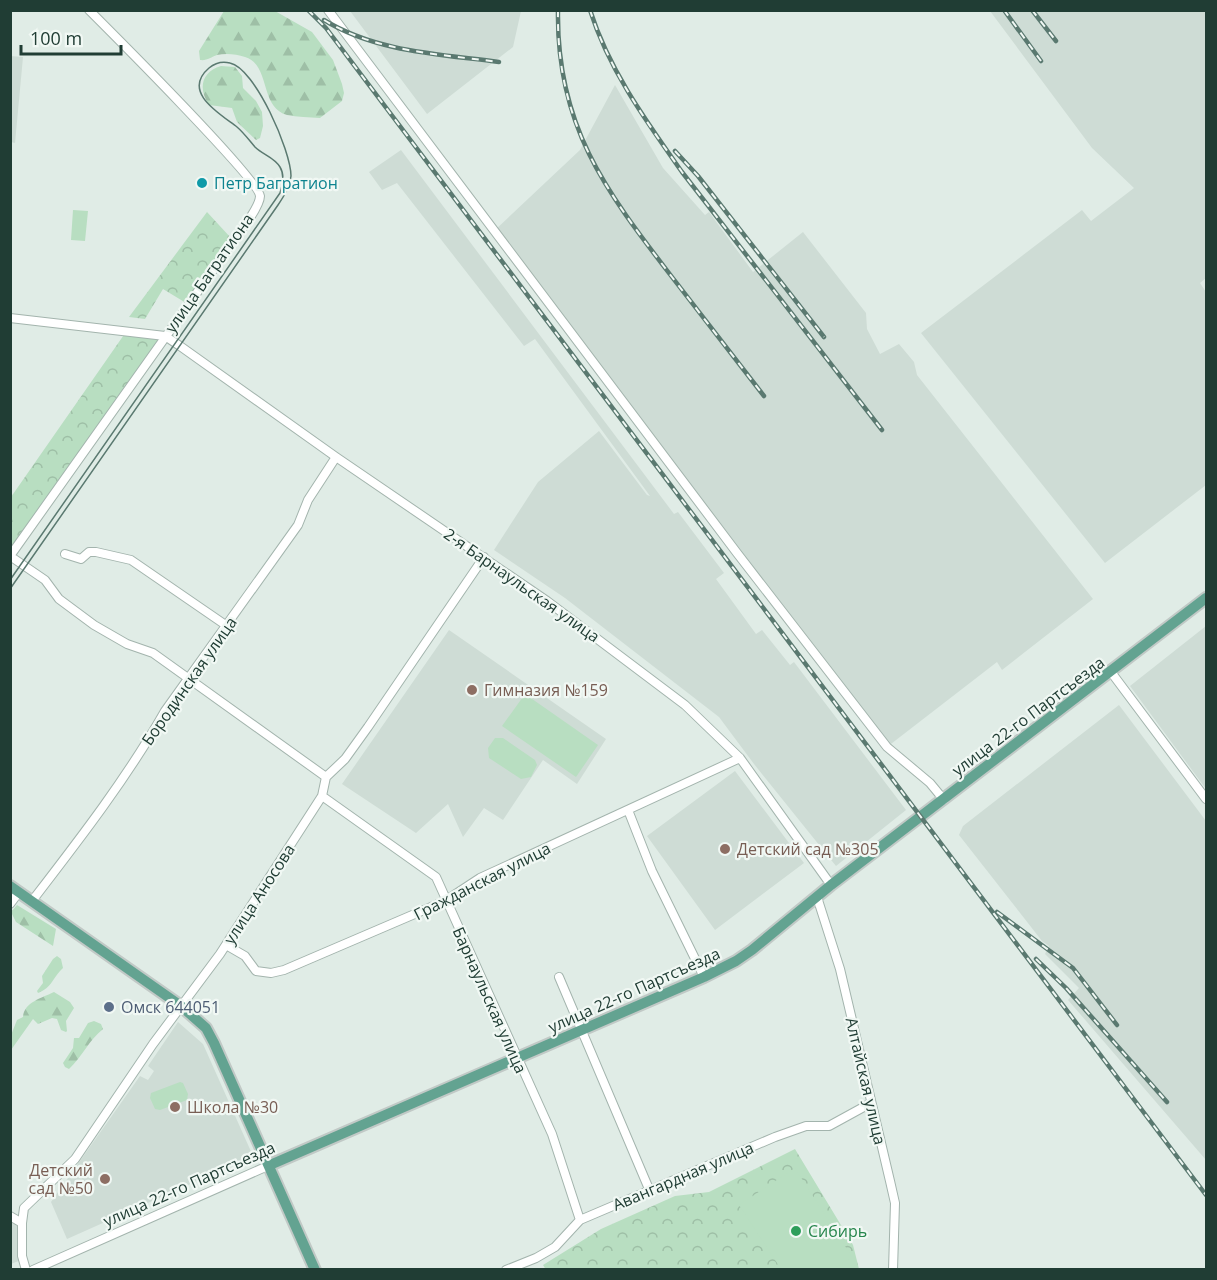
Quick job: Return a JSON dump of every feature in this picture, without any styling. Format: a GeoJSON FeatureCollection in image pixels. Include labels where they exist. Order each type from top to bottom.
{"type":"FeatureCollection","features":[{"type":"Feature","properties":{"kind":"main road","name":"улица 22-го Партсъезда"},"geometry":{"type":"LineString","coordinates":[[270,1165],[704,978],[752,950],[831,885],[1206,598]]}},
{"type":"Feature","properties":{"kind":"main road"},"geometry":{"type":"LineString","coordinates":[[15,889],[181,1006],[206,1028],[270,1165],[315,1269]]}},
{"type":"Feature","properties":{"kind":"street","name":"улица Багратиона"},"geometry":{"type":"LineString","coordinates":[[10,556],[240,232],[259,201],[260,195],[254,184],[140,61],[89,10]]}},
{"type":"Feature","properties":{"kind":"street"},"geometry":{"type":"LineString","coordinates":[[328,10],[737,553],[887,747],[930,783],[944,800]]}},
{"type":"Feature","properties":{"kind":"street"},"geometry":{"type":"LineString","coordinates":[[10,318],[165,336]]}},
{"type":"Feature","properties":{"kind":"street","name":"2-я Барнаульская улица"},"geometry":{"type":"LineString","coordinates":[[165,336],[336,457],[547,601],[685,705],[740,758],[831,885]]}},
{"type":"Feature","properties":{"kind":"street","name":"Бородинская улица"},"geometry":{"type":"LineString","coordinates":[[32,901],[71,851],[150,737],[165,711],[298,525],[308,500],[336,457]]}},
{"type":"Feature","properties":{"kind":"street"},"geometry":{"type":"LineString","coordinates":[[65,554],[81,559],[89,552],[96,552],[131,560],[227,626]]}},
{"type":"Feature","properties":{"kind":"street"},"geometry":{"type":"LineString","coordinates":[[10,556],[45,580],[59,599],[94,625],[127,644],[153,653],[326,777],[345,759],[368,728],[484,557]]}},
{"type":"Feature","properties":{"kind":"street"},"geometry":{"type":"LineString","coordinates":[[1111,672],[1206,799]]}},
{"type":"Feature","properties":{"kind":"street","name":"Гражданская улица"},"geometry":{"type":"LineString","coordinates":[[226,945],[245,956],[256,971],[271,973],[284,970],[403,921],[438,902],[446,901],[480,878],[740,758]]}},
{"type":"Feature","properties":{"kind":"street","name":"улица Аносова"},"geometry":{"type":"LineString","coordinates":[[22,1222],[24,1208],[75,1159],[226,945],[322,796],[326,777]]}},
{"type":"Feature","properties":{"kind":"street","name":"Барнаульская улица"},"geometry":{"type":"LineString","coordinates":[[322,796],[436,877],[552,1134],[580,1220]]}},
{"type":"Feature","properties":{"kind":"street"},"geometry":{"type":"LineString","coordinates":[[628,810],[652,871],[704,978]]}},
{"type":"Feature","properties":{"kind":"street"},"geometry":{"type":"LineString","coordinates":[[10,904],[15,889]]}},
{"type":"Feature","properties":{"kind":"street","name":"Алтайская улица"},"geometry":{"type":"LineString","coordinates":[[817,897],[840,969],[895,1203],[893,1269]]}},
{"type":"Feature","properties":{"kind":"street"},"geometry":{"type":"LineString","coordinates":[[559,977],[649,1189]]}},
{"type":"Feature","properties":{"kind":"street","name":"Авангардная улица"},"geometry":{"type":"LineString","coordinates":[[506,1269],[536,1258],[555,1247],[580,1220],[775,1137],[806,1126],[829,1126],[871,1103]]}},
{"type":"Feature","properties":{"kind":"street","name":"улица 22-го Партсъезда"},"geometry":{"type":"LineString","coordinates":[[33,1269],[270,1165]]}},
{"type":"Feature","properties":{"kind":"street"},"geometry":{"type":"LineString","coordinates":[[10,1216],[22,1222],[22,1256],[26,1269]]}},
{"type":"Feature","properties":{"kind":"shaded area"},"geometry":{"type":"Polygon","coordinates":[[[350,11],[521,11],[513,47],[427,114],[350,11]]]}},
{"type":"Feature","properties":{"kind":"shaded area"},"geometry":{"type":"Polygon","coordinates":[[[990,11],[1206,11],[1206,278],[1200,283],[1206,292],[1206,485],[1105,563],[921,333],[1082,210],[1091,221],[1134,188],[1092,148],[990,11]]]}},
{"type":"Feature","properties":{"kind":"shaded area"},"geometry":{"type":"Polygon","coordinates":[[[10,56],[23,57],[15,143],[11,142],[10,56]]]}},
{"type":"Feature","properties":{"kind":"shaded area"},"geometry":{"type":"Polygon","coordinates":[[[615,85],[663,168],[705,215],[709,212],[753,272],[803,232],[866,313],[867,329],[880,354],[899,344],[914,362],[917,375],[1093,599],[1002,670],[997,662],[887,747],[494,231],[580,150],[615,85]]]}},
{"type":"Feature","properties":{"kind":"shaded area"},"geometry":{"type":"Polygon","coordinates":[[[401,150],[674,514],[678,512],[724,573],[716,579],[756,634],[762,630],[790,665],[794,662],[906,810],[836,866],[719,717],[565,598],[494,550],[538,482],[599,431],[650,496],[535,339],[524,346],[397,183],[382,190],[369,172],[401,150]]]}},
{"type":"Feature","properties":{"kind":"shaded area"},"geometry":{"type":"Polygon","coordinates":[[[1206,626],[1206,789],[1130,686],[1206,626]]]}},
{"type":"Feature","properties":{"kind":"shaded area","name":"Гимназия №159"},"geometry":{"type":"Polygon","coordinates":[[[449,630],[606,739],[577,784],[543,760],[503,820],[484,808],[463,837],[448,804],[416,833],[342,784],[449,630]]]}},
{"type":"Feature","properties":{"kind":"shaded area"},"geometry":{"type":"Polygon","coordinates":[[[1119,705],[1206,821],[1206,1160],[1068,1000],[1079,988],[1045,954],[1049,946],[1042,941],[959,835],[963,826],[1119,705]]]}},
{"type":"Feature","properties":{"kind":"shaded area","name":"Детский сад №305"},"geometry":{"type":"Polygon","coordinates":[[[735,771],[804,863],[715,930],[647,836],[735,771]]]}},
{"type":"Feature","properties":{"kind":"shaded area","name":"Школа №30"},"geometry":{"type":"Polygon","coordinates":[[[178,1022],[203,1044],[253,1156],[67,1239],[51,1202],[140,1076],[148,1080],[154,1071],[148,1066],[178,1022]]]}},
{"type":"Feature","properties":{"kind":"shaded area"},"geometry":{"type":"Polygon","coordinates":[[[10,1217],[19,1223],[21,1260],[11,1264],[10,1217]]]}},
{"type":"Feature","properties":{"kind":"green space"},"geometry":{"type":"Polygon","coordinates":[[[224,11],[275,11],[312,32],[333,60],[344,93],[342,101],[320,118],[287,115],[278,111],[272,104],[259,68],[253,61],[242,56],[227,54],[200,60],[199,51],[224,11]]]}},
{"type":"Feature","properties":{"kind":"green space"},"geometry":{"type":"Polygon","coordinates":[[[221,66],[235,67],[242,76],[243,88],[256,101],[262,112],[263,126],[260,138],[256,140],[237,122],[232,108],[209,105],[203,93],[203,82],[209,72],[221,66]]]}},
{"type":"Feature","properties":{"kind":"green space"},"geometry":{"type":"Polygon","coordinates":[[[73,210],[88,211],[85,241],[71,240],[73,210]]]}},
{"type":"Feature","properties":{"kind":"green space"},"geometry":{"type":"Polygon","coordinates":[[[207,212],[231,238],[186,303],[163,289],[145,319],[129,317],[207,212]]]}},
{"type":"Feature","properties":{"kind":"green space"},"geometry":{"type":"Polygon","coordinates":[[[128,329],[158,337],[159,340],[11,553],[11,497],[128,329]]]}},
{"type":"Feature","properties":{"kind":"green space"},"geometry":{"type":"Polygon","coordinates":[[[525,694],[598,745],[576,777],[502,726],[525,694]]]}},
{"type":"Feature","properties":{"kind":"green space"},"geometry":{"type":"Polygon","coordinates":[[[495,738],[503,738],[535,760],[537,765],[531,777],[521,779],[489,758],[488,748],[495,738]]]}},
{"type":"Feature","properties":{"kind":"green space"},"geometry":{"type":"Polygon","coordinates":[[[17,905],[56,929],[53,946],[16,922],[11,912],[17,905]]]}},
{"type":"Feature","properties":{"kind":"green space"},"geometry":{"type":"Polygon","coordinates":[[[57,956],[61,959],[63,968],[43,991],[38,993],[43,983],[42,976],[57,956]]]}},
{"type":"Feature","properties":{"kind":"green space"},"geometry":{"type":"Polygon","coordinates":[[[54,992],[70,1002],[74,1008],[66,1021],[67,1031],[61,1030],[57,1019],[52,1018],[38,1024],[33,1019],[11,1050],[11,1035],[17,1020],[23,1017],[30,1004],[54,992]]]}},
{"type":"Feature","properties":{"kind":"green space"},"geometry":{"type":"Polygon","coordinates":[[[94,1021],[101,1024],[103,1029],[69,1069],[65,1067],[63,1063],[73,1048],[74,1038],[79,1038],[88,1023],[94,1021]]]}},
{"type":"Feature","properties":{"kind":"green space"},"geometry":{"type":"Polygon","coordinates":[[[180,1082],[183,1083],[188,1094],[187,1100],[160,1110],[155,1109],[150,1098],[151,1093],[180,1082]]]}},
{"type":"Feature","properties":{"kind":"green space"},"geometry":{"type":"Polygon","coordinates":[[[795,1149],[853,1245],[859,1269],[546,1270],[543,1265],[601,1229],[675,1196],[709,1192],[795,1149]]]}},
{"type":"Feature","properties":{"kind":"green space","name":"Сибирь"},"geometry":{"type":"Polygon","coordinates":[[[795,1168],[852,1257],[833,1269],[781,1269],[739,1205],[795,1168]]]}},
{"type":"Feature","properties":{"kind":"tram line"},"geometry":{"type":"LineString","coordinates":[[10,580],[280,193],[283,176],[278,164],[258,150],[240,129],[213,109],[201,94],[199,86],[201,77],[209,68],[219,63],[230,63],[240,68],[250,79],[270,112],[289,164],[291,176],[288,188],[10,589]]}},
{"type":"Feature","properties":{"kind":"railway"},"geometry":{"type":"LineString","coordinates":[[308,10],[326,28],[1206,1195]]}},
{"type":"Feature","properties":{"kind":"railway"},"geometry":{"type":"LineString","coordinates":[[558,10],[560,51],[566,88],[589,154],[626,215],[764,396]]}},
{"type":"Feature","properties":{"kind":"railway"},"geometry":{"type":"LineString","coordinates":[[590,10],[618,74],[668,153],[882,430]]}},
{"type":"Feature","properties":{"kind":"railway"},"geometry":{"type":"LineString","coordinates":[[1004,10],[1041,61]]}},
{"type":"Feature","properties":{"kind":"railway"},"geometry":{"type":"LineString","coordinates":[[1032,10],[1056,41]]}},
{"type":"Feature","properties":{"kind":"railway"},"geometry":{"type":"LineString","coordinates":[[324,20],[344,31],[386,45],[431,54],[499,62]]}},
{"type":"Feature","properties":{"kind":"railway"},"geometry":{"type":"LineString","coordinates":[[675,151],[698,176],[824,337]]}},
{"type":"Feature","properties":{"kind":"railway"},"geometry":{"type":"LineString","coordinates":[[997,912],[1073,968],[1117,1025]]}},
{"type":"Feature","properties":{"kind":"railway"},"geometry":{"type":"LineString","coordinates":[[1036,959],[1066,988],[1167,1102]]}},
{"type":"Feature","properties":{"kind":"place","name":"Петр Багратион"},"geometry":{"type":"Point","coordinates":[202,183]}},
{"type":"Feature","properties":{"kind":"place","name":"Гимназия №159"},"geometry":{"type":"Point","coordinates":[472,690]}},
{"type":"Feature","properties":{"kind":"place","name":"Детский сад №305"},"geometry":{"type":"Point","coordinates":[725,849]}},
{"type":"Feature","properties":{"kind":"place","name":"Омск 644051"},"geometry":{"type":"Point","coordinates":[109,1007]}},
{"type":"Feature","properties":{"kind":"place","name":"Школа №30"},"geometry":{"type":"Point","coordinates":[175,1107]}},
{"type":"Feature","properties":{"kind":"place","name":"Детский сад №50"},"geometry":{"type":"Point","coordinates":[105,1179]}},
{"type":"Feature","properties":{"kind":"place","name":"Сибирь"},"geometry":{"type":"Point","coordinates":[796,1231]}}]}
